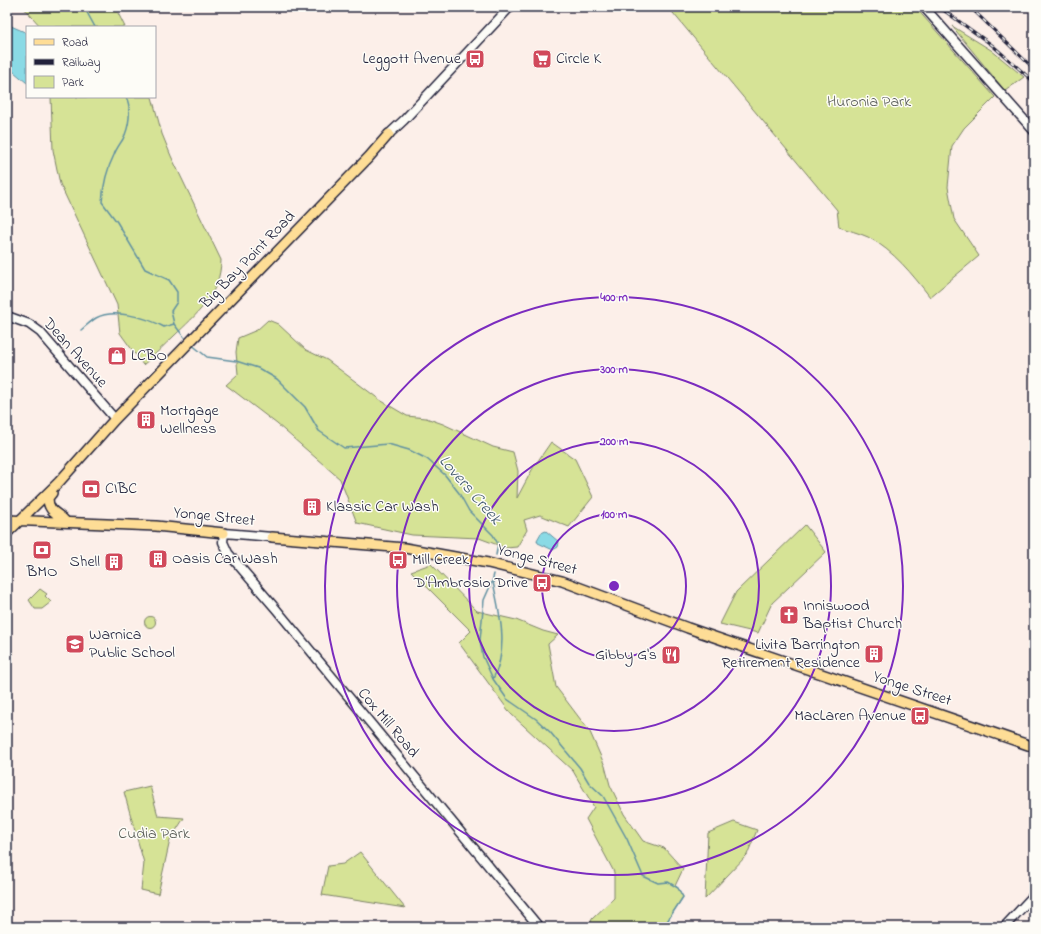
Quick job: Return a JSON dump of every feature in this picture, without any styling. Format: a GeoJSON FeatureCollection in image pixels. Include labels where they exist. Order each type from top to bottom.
{"type":"FeatureCollection","features":[{"type":"Feature","properties":{"kind":"main road","name":"Big Bay Point Road"},"geometry":{"type":"LineString","coordinates":[[7,533],[59,482],[115,419],[389,134]]}},
{"type":"Feature","properties":{"kind":"main road"},"geometry":{"type":"LineString","coordinates":[[59,482],[48,501],[54,514],[62,516],[66,522]]}},
{"type":"Feature","properties":{"kind":"main road","name":"Yonge Street"},"geometry":{"type":"LineString","coordinates":[[7,520],[156,526],[224,533]]}},
{"type":"Feature","properties":{"kind":"main road","name":"Yonge Street"},"geometry":{"type":"LineString","coordinates":[[272,537],[405,548],[488,563],[562,581],[688,628],[1034,747]]}},
{"type":"Feature","properties":{"kind":"street","name":"Big Bay Point Road"},"geometry":{"type":"LineString","coordinates":[[389,134],[404,120],[510,7]]}},
{"type":"Feature","properties":{"kind":"street"},"geometry":{"type":"LineString","coordinates":[[924,7],[1034,131]]}},
{"type":"Feature","properties":{"kind":"street","name":"Dean Avenue"},"geometry":{"type":"LineString","coordinates":[[7,316],[29,324],[40,332],[115,419]]}},
{"type":"Feature","properties":{"kind":"street","name":"Yonge Street"},"geometry":{"type":"LineString","coordinates":[[224,533],[272,537]]}},
{"type":"Feature","properties":{"kind":"street","name":"Cox Mill Road"},"geometry":{"type":"LineString","coordinates":[[224,533],[223,542],[228,553],[539,927]]}},
{"type":"Feature","properties":{"kind":"street"},"geometry":{"type":"LineString","coordinates":[[1004,927],[1034,895]]}},
{"type":"Feature","properties":{"kind":"green space"},"geometry":{"type":"Polygon","coordinates":[[[23,7],[115,7],[124,26],[40,26],[23,7]]]}},
{"type":"Feature","properties":{"kind":"green space","name":"Huronia Park"},"geometry":{"type":"Polygon","coordinates":[[[668,7],[915,7],[995,97],[964,128],[952,146],[948,187],[954,219],[979,256],[930,297],[909,272],[886,249],[868,237],[839,227],[837,210],[668,7]]]}},
{"type":"Feature","properties":{"kind":"green space"},"geometry":{"type":"Polygon","coordinates":[[[952,26],[991,50],[1024,77],[1005,91],[952,26]]]}},
{"type":"Feature","properties":{"kind":"green space"},"geometry":{"type":"Polygon","coordinates":[[[51,98],[152,98],[162,134],[171,156],[221,260],[217,283],[206,303],[191,320],[143,365],[120,333],[117,305],[60,184],[53,150],[51,98]]]}},
{"type":"Feature","properties":{"kind":"green space"},"geometry":{"type":"Polygon","coordinates":[[[268,320],[278,324],[306,350],[327,360],[380,400],[407,416],[426,418],[443,424],[493,447],[513,452],[518,471],[517,498],[533,468],[551,442],[575,459],[593,497],[569,527],[540,515],[524,520],[527,530],[517,547],[506,548],[479,538],[412,535],[357,523],[340,479],[277,424],[226,385],[238,374],[236,352],[238,338],[257,330],[268,320]]]}},
{"type":"Feature","properties":{"kind":"green space"},"geometry":{"type":"Polygon","coordinates":[[[805,525],[826,552],[772,603],[758,633],[720,624],[736,592],[805,525]]]}},
{"type":"Feature","properties":{"kind":"green space"},"geometry":{"type":"Polygon","coordinates":[[[431,564],[477,611],[516,620],[543,631],[558,635],[548,644],[556,687],[590,732],[605,766],[610,785],[624,814],[643,841],[664,848],[683,869],[675,886],[678,888],[683,897],[668,920],[666,927],[589,927],[592,919],[614,898],[614,872],[586,819],[594,807],[573,771],[511,714],[459,643],[471,631],[411,571],[431,564]]]}},
{"type":"Feature","properties":{"kind":"green space"},"geometry":{"type":"Polygon","coordinates":[[[40,589],[47,594],[45,596],[51,602],[42,609],[35,609],[29,600],[40,589]]]}},
{"type":"Feature","properties":{"kind":"green space"},"geometry":{"type":"Polygon","coordinates":[[[148,617],[152,617],[154,618],[154,626],[148,627],[145,624],[145,620],[148,617]]]}},
{"type":"Feature","properties":{"kind":"green space","name":"Cudia Park"},"geometry":{"type":"Polygon","coordinates":[[[150,786],[158,816],[184,818],[170,840],[158,894],[141,890],[144,863],[124,792],[150,786]]]}},
{"type":"Feature","properties":{"kind":"green space"},"geometry":{"type":"Polygon","coordinates":[[[734,822],[757,830],[747,855],[705,899],[708,833],[734,822]]]}},
{"type":"Feature","properties":{"kind":"green space"},"geometry":{"type":"Polygon","coordinates":[[[360,852],[405,908],[322,895],[328,866],[343,864],[360,852]]]}},
{"type":"Feature","properties":{"kind":"water"},"geometry":{"type":"Polygon","coordinates":[[[7,21],[11,26],[26,33],[26,82],[7,66],[7,21]]]}},
{"type":"Feature","properties":{"kind":"water"},"geometry":{"type":"Polygon","coordinates":[[[546,531],[559,542],[558,547],[553,550],[538,543],[537,540],[541,533],[546,531]]]}},
{"type":"Feature","properties":{"kind":"waterway","name":"Lovers Creek"},"geometry":{"type":"LineString","coordinates":[[84,7],[94,26]]}},
{"type":"Feature","properties":{"kind":"waterway","name":"Lovers Creek"},"geometry":{"type":"LineString","coordinates":[[126,98],[129,107],[128,124],[123,139],[109,166],[104,184],[102,202],[117,222],[145,269],[169,280],[177,292],[177,302],[171,311],[174,324],[187,341]]}},
{"type":"Feature","properties":{"kind":"waterway"},"geometry":{"type":"LineString","coordinates":[[81,330],[96,318],[103,315],[112,314],[131,315],[149,320],[164,327],[174,324]]}},
{"type":"Feature","properties":{"kind":"waterway","name":"Lovers Creek"},"geometry":{"type":"LineString","coordinates":[[191,344],[207,357],[236,361],[258,368],[277,379],[305,407],[319,431],[344,448],[388,444],[409,450],[427,459],[445,475],[459,493],[469,511],[493,535],[498,544],[496,555]]}},
{"type":"Feature","properties":{"kind":"waterway","name":"Lovers Creek"},"geometry":{"type":"LineString","coordinates":[[494,574],[484,600],[480,640],[483,657],[493,679],[507,699],[536,719],[550,732],[580,768],[589,783],[603,796],[627,839],[643,876],[658,883],[668,882],[678,888],[683,897],[668,920],[667,927]]}},
{"type":"Feature","properties":{"kind":"waterway"},"geometry":{"type":"LineString","coordinates":[[493,582],[502,631],[501,655],[493,679]]}},
{"type":"Feature","properties":{"kind":"railway"},"geometry":{"type":"LineString","coordinates":[[939,7],[992,45],[1034,82]]}},
{"type":"Feature","properties":{"kind":"railway"},"geometry":{"type":"LineString","coordinates":[[970,7],[1034,69]]}},
{"type":"Feature","properties":{"kind":"place","name":"Leggott Avenue"},"geometry":{"type":"Point","coordinates":[475,59]}},
{"type":"Feature","properties":{"kind":"place","name":"Circle K"},"geometry":{"type":"Point","coordinates":[542,59]}},
{"type":"Feature","properties":{"kind":"place","name":"LCBO"},"geometry":{"type":"Point","coordinates":[117,356]}},
{"type":"Feature","properties":{"kind":"place","name":"Mortgage Wellness"},"geometry":{"type":"Point","coordinates":[146,420]}},
{"type":"Feature","properties":{"kind":"place","name":"CIBC"},"geometry":{"type":"Point","coordinates":[91,489]}},
{"type":"Feature","properties":{"kind":"place","name":"Klassic Car Wash"},"geometry":{"type":"Point","coordinates":[312,507]}},
{"type":"Feature","properties":{"kind":"place","name":"BMO"},"geometry":{"type":"Point","coordinates":[42,550]}},
{"type":"Feature","properties":{"kind":"place","name":"Oasis Car Wash"},"geometry":{"type":"Point","coordinates":[158,559]}},
{"type":"Feature","properties":{"kind":"place","name":"Mill Creek"},"geometry":{"type":"Point","coordinates":[398,560]}},
{"type":"Feature","properties":{"kind":"place","name":"Shell"},"geometry":{"type":"Point","coordinates":[114,562]}},
{"type":"Feature","properties":{"kind":"place","name":"D'Ambrosio Drive"},"geometry":{"type":"Point","coordinates":[542,583]}},
{"type":"Feature","properties":{"kind":"place","name":"Inniswood Baptist Church"},"geometry":{"type":"Point","coordinates":[789,615]}},
{"type":"Feature","properties":{"kind":"place","name":"Warnica Public School"},"geometry":{"type":"Point","coordinates":[75,644]}},
{"type":"Feature","properties":{"kind":"place","name":"Livita Barrington Retirement Residence"},"geometry":{"type":"Point","coordinates":[874,654]}},
{"type":"Feature","properties":{"kind":"place","name":"Gibby G's"},"geometry":{"type":"Point","coordinates":[671,655]}},
{"type":"Feature","properties":{"kind":"place","name":"MacLaren Avenue"},"geometry":{"type":"Point","coordinates":[920,716]}}]}
